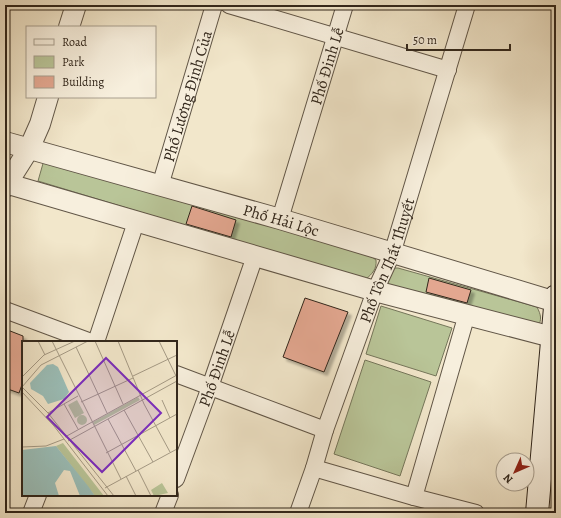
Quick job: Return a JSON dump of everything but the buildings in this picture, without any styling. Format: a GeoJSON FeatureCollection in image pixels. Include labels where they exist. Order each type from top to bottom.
{"type":"FeatureCollection","features":[{"type":"Feature","properties":{"kind":"main road"},"geometry":{"type":"LineString","coordinates":[[537,513],[554,337],[556,300]]}},
{"type":"Feature","properties":{"kind":"street"},"geometry":{"type":"LineString","coordinates":[[69,26],[76,5]]}},
{"type":"Feature","properties":{"kind":"street","name":"Phố Lương Định Của"},"geometry":{"type":"LineString","coordinates":[[160,186],[214,5]]}},
{"type":"Feature","properties":{"kind":"street"},"geometry":{"type":"LineString","coordinates":[[229,5],[448,70]]}},
{"type":"Feature","properties":{"kind":"street","name":"Phố Đinh Lễ"},"geometry":{"type":"LineString","coordinates":[[280,219],[345,5]]}},
{"type":"Feature","properties":{"kind":"street","name":"Phố Tôn Thất Thuyết"},"geometry":{"type":"LineString","coordinates":[[298,513],[314,468],[325,430],[375,291],[392,254],[467,5]]}},
{"type":"Feature","properties":{"kind":"street"},"geometry":{"type":"LineString","coordinates":[[48,98],[40,124],[29,149],[5,184],[375,291],[554,337]]}},
{"type":"Feature","properties":{"kind":"street","name":"Phố Hải Lộc"},"geometry":{"type":"LineString","coordinates":[[5,142],[280,219],[392,254],[556,300]]}},
{"type":"Feature","properties":{"kind":"street"},"geometry":{"type":"LineString","coordinates":[[96,341],[136,222]]}},
{"type":"Feature","properties":{"kind":"street","name":"Phố Đinh Lễ"},"geometry":{"type":"LineString","coordinates":[[177,476],[210,387],[255,256]]}},
{"type":"Feature","properties":{"kind":"street"},"geometry":{"type":"LineString","coordinates":[[5,310],[88,341]]}},
{"type":"Feature","properties":{"kind":"street"},"geometry":{"type":"LineString","coordinates":[[414,497],[467,314]]}},
{"type":"Feature","properties":{"kind":"street"},"geometry":{"type":"LineString","coordinates":[[177,374],[325,430]]}},
{"type":"Feature","properties":{"kind":"street"},"geometry":{"type":"LineString","coordinates":[[314,468],[476,513]]}},
{"type":"Feature","properties":{"kind":"street"},"geometry":{"type":"LineString","coordinates":[[31,513],[38,496]]}},
{"type":"Feature","properties":{"kind":"street"},"geometry":{"type":"LineString","coordinates":[[163,513],[170,496]]}},
{"type":"Feature","properties":{"kind":"green space"},"geometry":{"type":"Polygon","coordinates":[[[44,160],[361,253],[376,260],[376,266],[366,279],[308,263],[38,181],[44,160]]]}},
{"type":"Feature","properties":{"kind":"green space"},"geometry":{"type":"Polygon","coordinates":[[[391,268],[398,268],[537,307],[540,322],[538,327],[386,286],[391,268]]]}},
{"type":"Feature","properties":{"kind":"green space"},"geometry":{"type":"Polygon","coordinates":[[[381,306],[452,328],[436,376],[366,354],[381,306]]]}},
{"type":"Feature","properties":{"kind":"green space"},"geometry":{"type":"Polygon","coordinates":[[[365,360],[431,382],[400,476],[334,454],[365,360]]]}}]}
